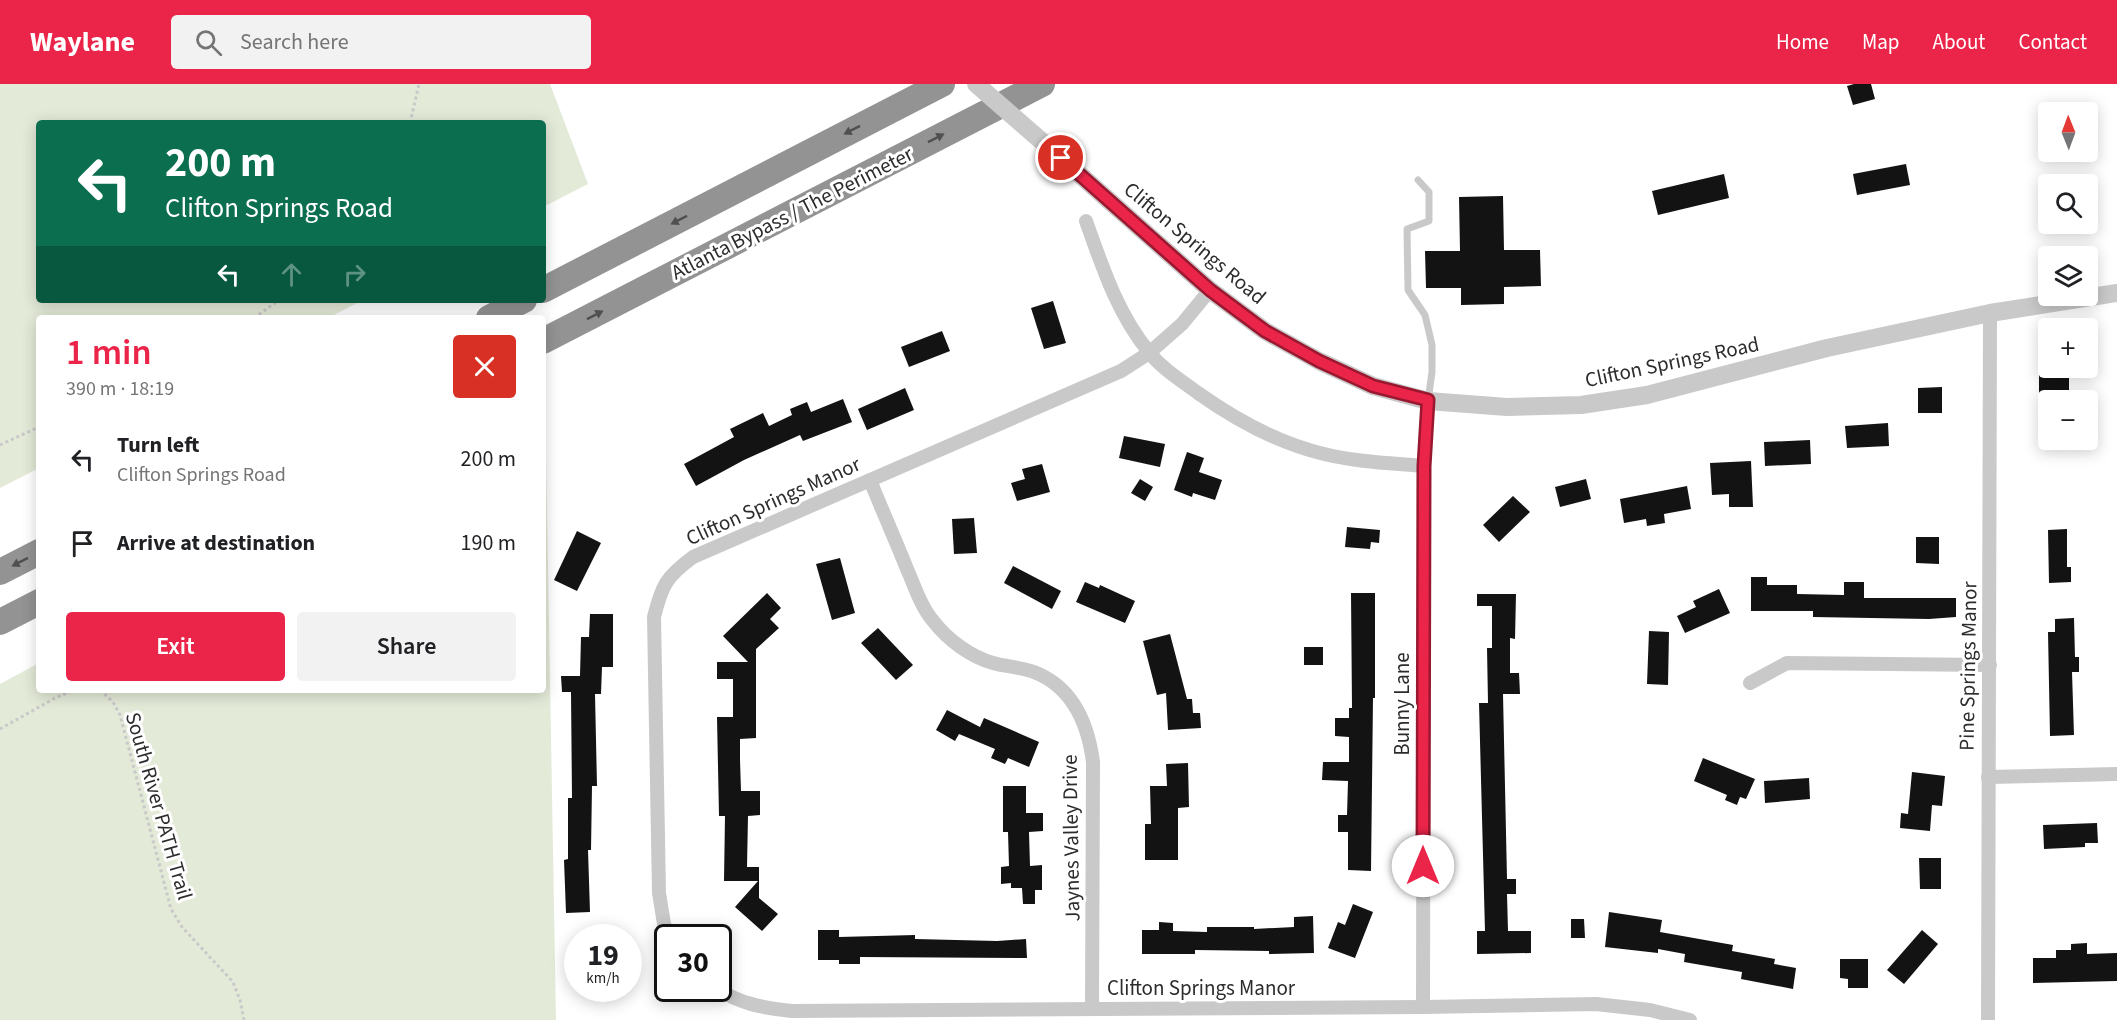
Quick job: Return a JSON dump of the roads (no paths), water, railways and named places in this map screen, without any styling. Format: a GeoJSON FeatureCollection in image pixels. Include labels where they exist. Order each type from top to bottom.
{"type":"FeatureCollection","features":[{"type":"Feature","properties":{"kind":"highway"},"geometry":{"type":"LineString","coordinates":[[546,288],[942,84]]}},
{"type":"Feature","properties":{"kind":"highway","name":"Atlanta Bypass / The Perimeter"},"geometry":{"type":"LineString","coordinates":[[546,339],[1042,84]]}},
{"type":"Feature","properties":{"kind":"highway"},"geometry":{"type":"LineString","coordinates":[[495,315],[518,303]]}},
{"type":"Feature","properties":{"kind":"highway"},"geometry":{"type":"LineString","coordinates":[[0,572],[36,554]]}},
{"type":"Feature","properties":{"kind":"highway"},"geometry":{"type":"LineString","coordinates":[[0,622],[36,604]]}},
{"type":"Feature","properties":{"kind":"street","name":"Clifton Springs Road"},"geometry":{"type":"LineString","coordinates":[[976,84],[1210,290],[1265,331],[1319,361],[1373,386],[1428,400],[1507,407],[1581,405],[1647,395],[1827,348],[1990,314],[2117,293]]}},
{"type":"Feature","properties":{"kind":"street"},"geometry":{"type":"LineString","coordinates":[[1086,221],[1122,310],[1149,353],[1233,418],[1286,442],[1323,454],[1361,461],[1424,466]]}},
{"type":"Feature","properties":{"kind":"street","name":"Clifton Springs Manor"},"geometry":{"type":"LineString","coordinates":[[664,924],[659,893],[654,617],[660,594],[673,572],[693,557],[1121,370],[1149,353],[1182,324],[1210,290]]}},
{"type":"Feature","properties":{"kind":"street","name":"Pine Springs Manor"},"geometry":{"type":"LineString","coordinates":[[1988,1020],[1990,314]]}},
{"type":"Feature","properties":{"kind":"street","name":"Bunny Lane"},"geometry":{"type":"LineString","coordinates":[[1423,1007],[1424,466],[1428,400]]}},
{"type":"Feature","properties":{"kind":"street","name":"Jaynes Valley Drive"},"geometry":{"type":"LineString","coordinates":[[870,480],[921,602],[933,621],[950,638],[971,653],[991,663],[1033,672],[1046,679],[1071,699],[1083,720],[1094,762],[1092,1009]]}},
{"type":"Feature","properties":{"kind":"street"},"geometry":{"type":"LineString","coordinates":[[1750,683],[1787,663],[1990,665]]}},
{"type":"Feature","properties":{"kind":"street"},"geometry":{"type":"LineString","coordinates":[[1988,777],[2117,774]]}},
{"type":"Feature","properties":{"kind":"street","name":"Clifton Springs Manor"},"geometry":{"type":"LineString","coordinates":[[732,998],[760,1007],[792,1011],[1596,1004],[1650,1010],[1690,1020]]}},
{"type":"Feature","properties":{"kind":"lane"},"geometry":{"type":"LineString","coordinates":[[1418,180],[1429,192],[1429,221],[1407,229],[1408,290],[1425,315],[1432,345],[1432,372],[1428,400]]}}]}
